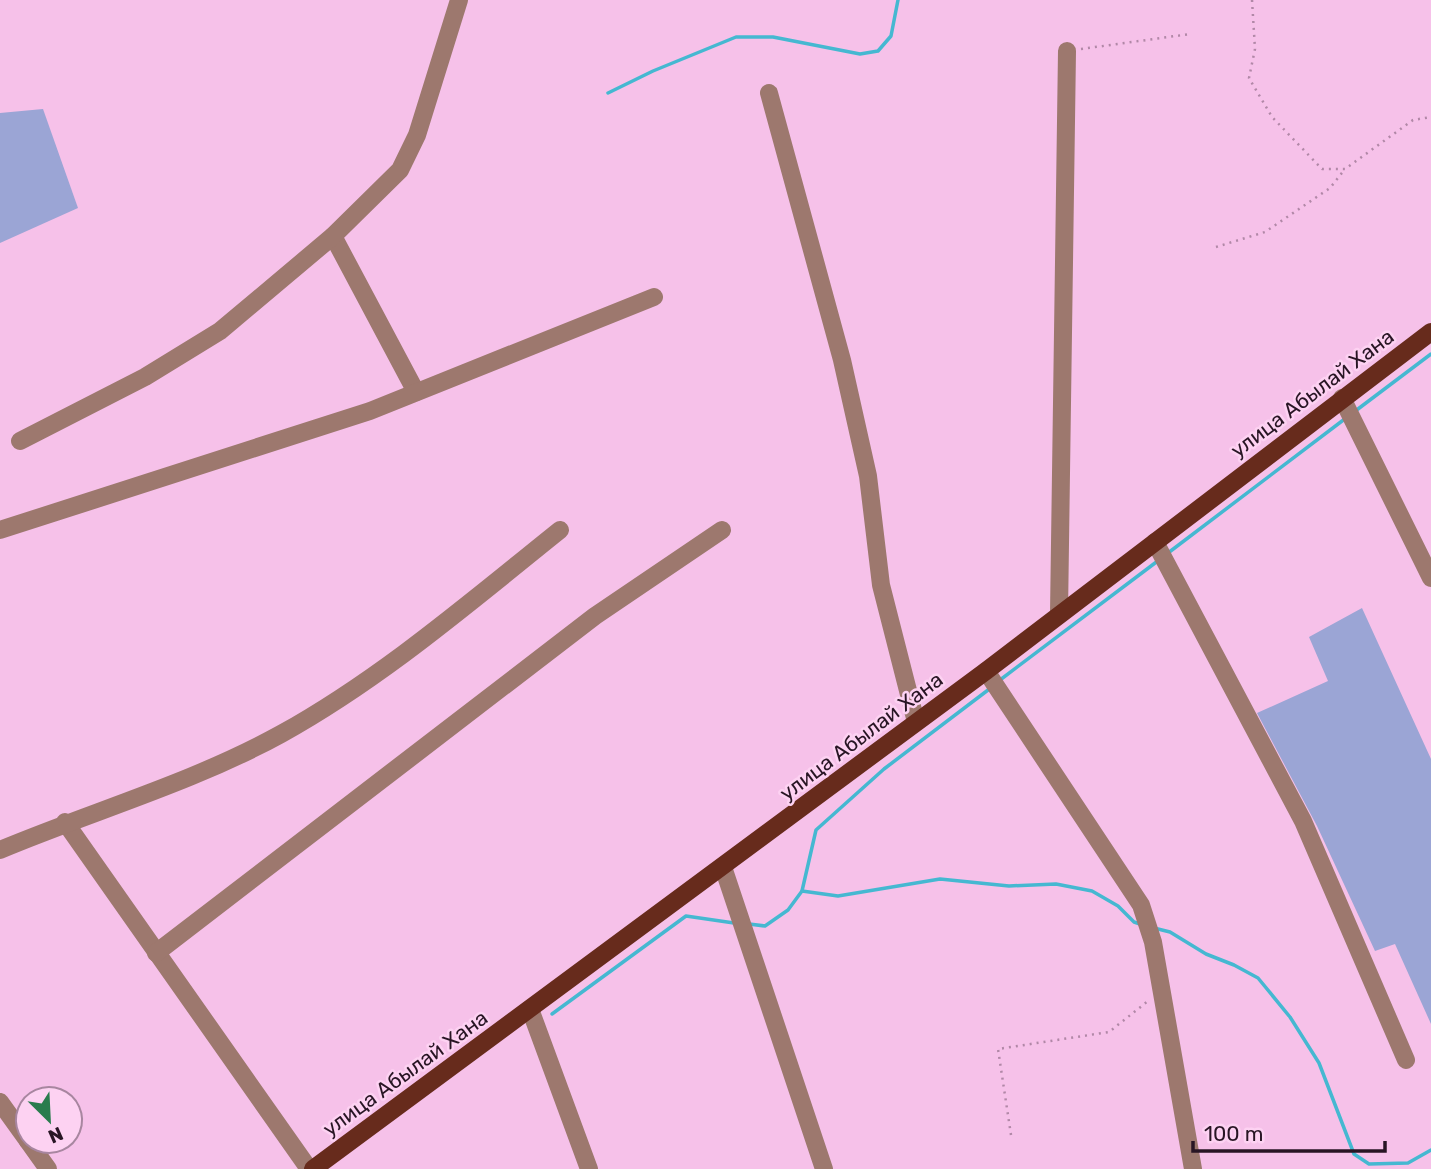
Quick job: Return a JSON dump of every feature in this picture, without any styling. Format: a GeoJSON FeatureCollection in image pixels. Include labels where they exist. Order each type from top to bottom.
{"type":"FeatureCollection","features":[{"type":"Feature","properties":{"kind":"main road","name":"улица Абылай Хана"},"geometry":{"type":"LineString","coordinates":[[311,1169],[986,671],[1431,332]]}},
{"type":"Feature","properties":{"kind":"street"},"geometry":{"type":"LineString","coordinates":[[20,441],[145,377],[220,331],[333,236],[400,170],[417,135],[459,0]]}},
{"type":"Feature","properties":{"kind":"street"},"geometry":{"type":"LineString","coordinates":[[1059,614],[1067,51]]}},
{"type":"Feature","properties":{"kind":"street"},"geometry":{"type":"LineString","coordinates":[[769,93],[842,360],[868,477],[881,585],[916,722]]}},
{"type":"Feature","properties":{"kind":"street"},"geometry":{"type":"LineString","coordinates":[[333,236],[416,392]]}},
{"type":"Feature","properties":{"kind":"street"},"geometry":{"type":"LineString","coordinates":[[0,530],[370,411],[654,297]]}},
{"type":"Feature","properties":{"kind":"street"},"geometry":{"type":"LineString","coordinates":[[1342,398],[1431,578]]}},
{"type":"Feature","properties":{"kind":"street"},"geometry":{"type":"LineString","coordinates":[[0,850],[65,822],[195,774],[280,735],[350,692],[414,647],[560,530]]}},
{"type":"Feature","properties":{"kind":"street"},"geometry":{"type":"LineString","coordinates":[[156,953],[595,616],[722,530]]}},
{"type":"Feature","properties":{"kind":"street"},"geometry":{"type":"LineString","coordinates":[[1155,542],[1303,821],[1406,1060]]}},
{"type":"Feature","properties":{"kind":"street"},"geometry":{"type":"LineString","coordinates":[[986,671],[1141,905],[1153,942],[1193,1169]]}},
{"type":"Feature","properties":{"kind":"street"},"geometry":{"type":"LineString","coordinates":[[65,822],[311,1169]]}},
{"type":"Feature","properties":{"kind":"street"},"geometry":{"type":"LineString","coordinates":[[723,867],[824,1169]]}},
{"type":"Feature","properties":{"kind":"street"},"geometry":{"type":"LineString","coordinates":[[530,1009],[589,1169]]}},
{"type":"Feature","properties":{"kind":"street"},"geometry":{"type":"LineString","coordinates":[[0,1102],[14,1122]]}},
{"type":"Feature","properties":{"kind":"path"},"geometry":{"type":"LineString","coordinates":[[1252,0],[1255,49],[1250,78],[1272,117],[1322,169],[1345,169]]}},
{"type":"Feature","properties":{"kind":"path"},"geometry":{"type":"LineString","coordinates":[[1067,51],[1190,34]]}},
{"type":"Feature","properties":{"kind":"path"},"geometry":{"type":"LineString","coordinates":[[1216,247],[1265,232],[1330,188],[1345,169],[1413,120],[1431,117]]}},
{"type":"Feature","properties":{"kind":"path"},"geometry":{"type":"LineString","coordinates":[[1011,1135],[998,1049],[1109,1032],[1161,989]]}},
{"type":"Feature","properties":{"kind":"shaded area"},"geometry":{"type":"Polygon","coordinates":[[[43,109],[78,208],[0,243],[0,113],[43,109]]]}},
{"type":"Feature","properties":{"kind":"shaded area"},"geometry":{"type":"Polygon","coordinates":[[[1362,608],[1431,759],[1431,1024],[1395,944],[1375,951],[1317,826],[1257,713],[1328,681],[1309,637],[1362,608]]]}},
{"type":"Feature","properties":{"kind":"waterway"},"geometry":{"type":"LineString","coordinates":[[608,93],[653,71],[736,37],[773,37],[860,54],[878,51],[891,36],[898,0]]}},
{"type":"Feature","properties":{"kind":"waterway"},"geometry":{"type":"LineString","coordinates":[[1354,412],[1431,354]]}},
{"type":"Feature","properties":{"kind":"waterway"},"geometry":{"type":"LineString","coordinates":[[1168,553],[1346,418]]}},
{"type":"Feature","properties":{"kind":"waterway"},"geometry":{"type":"LineString","coordinates":[[1000,680],[1159,560]]}},
{"type":"Feature","properties":{"kind":"waterway"},"geometry":{"type":"LineString","coordinates":[[749,924],[765,926],[788,910],[802,891],[816,830],[884,769],[992,687]]}},
{"type":"Feature","properties":{"kind":"waterway"},"geometry":{"type":"LineString","coordinates":[[802,891],[838,896],[940,879],[1009,886],[1056,884],[1092,891],[1118,906],[1134,922],[1140,924]]}},
{"type":"Feature","properties":{"kind":"waterway"},"geometry":{"type":"LineString","coordinates":[[552,1014],[686,916],[734,923]]}},
{"type":"Feature","properties":{"kind":"waterway"},"geometry":{"type":"LineString","coordinates":[[1154,928],[1170,932],[1206,954],[1258,978],[1290,1017],[1319,1063],[1354,1154],[1369,1164],[1408,1163],[1431,1150]]}}]}
